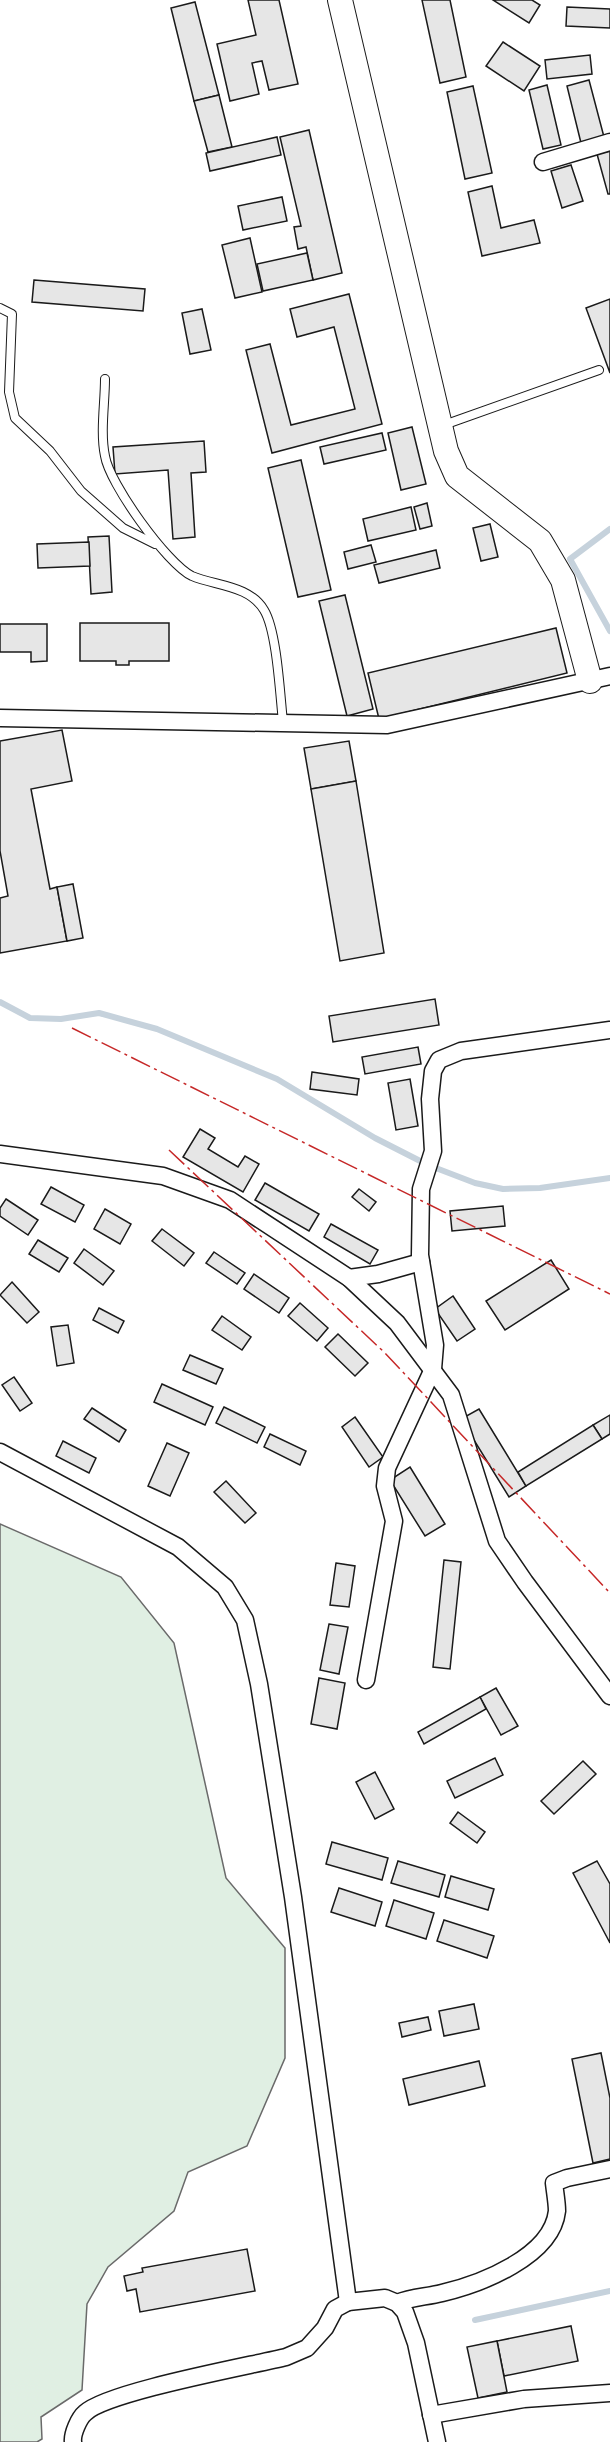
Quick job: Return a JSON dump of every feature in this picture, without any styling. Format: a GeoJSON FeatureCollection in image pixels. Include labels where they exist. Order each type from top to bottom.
{"type":"FeatureCollection","features":[{"type":"Feature","properties":{"kind":"street"},"geometry":{"type":"LineString","coordinates":[[0,718],[387,725],[600,678],[563,580],[540,541],[457,476],[446,451],[340,0]]}},
{"type":"Feature","properties":{"kind":"street"},"geometry":{"type":"LineString","coordinates":[[543,162],[610,142]]}},
{"type":"Feature","properties":{"kind":"street"},"geometry":{"type":"LineString","coordinates":[[366,1680],[394,1521],[385,1486],[387,1468],[433,1369],[435,1345],[421,1262],[421,1189],[433,1151],[430,1099],[433,1071],[439,1060],[461,1051],[610,1030]]}},
{"type":"Feature","properties":{"kind":"street"},"geometry":{"type":"LineString","coordinates":[[0,1155],[163,1176],[230,1200],[349,1278],[397,1323],[451,1395],[497,1541],[610,1696]]}},
{"type":"Feature","properties":{"kind":"street"},"geometry":{"type":"LineString","coordinates":[[349,1278],[378,1274],[421,1262]]}},
{"type":"Feature","properties":{"kind":"street"},"geometry":{"type":"LineString","coordinates":[[0,1452],[178,1547],[225,1587],[245,1620],[260,1684],[293,1897],[348,2302]]}},
{"type":"Feature","properties":{"kind":"street"},"geometry":{"type":"LineString","coordinates":[[397,2303],[409,2298],[441,2294],[473,2283],[521,2261],[540,2246],[551,2229],[556,2211],[554,2184],[567,2178],[610,2169]]}},
{"type":"Feature","properties":{"kind":"street"},"geometry":{"type":"LineString","coordinates":[[73,2442],[72,2436],[84,2413],[114,2398],[286,2357],[308,2348],[325,2328],[335,2309],[348,2302],[385,2298],[397,2303],[405,2312],[416,2343],[437,2442]]}},
{"type":"Feature","properties":{"kind":"street"},"geometry":{"type":"LineString","coordinates":[[431,2415],[524,2399],[610,2393]]}},
{"type":"Feature","properties":{"kind":"lane"},"geometry":{"type":"LineString","coordinates":[[0,308],[12,314],[9,392],[15,418],[50,451],[81,491],[123,528],[158,545]]}},
{"type":"Feature","properties":{"kind":"lane"},"geometry":{"type":"LineString","coordinates":[[441,426],[599,370]]}},
{"type":"Feature","properties":{"kind":"lane"},"geometry":{"type":"LineString","coordinates":[[105,379],[105,457],[140,520],[158,545],[191,575],[255,597],[266,612],[273,640],[283,722]]}},
{"type":"Feature","properties":{"kind":"green space"},"geometry":{"type":"Polygon","coordinates":[[[0,1524],[121,1577],[174,1643],[226,1878],[285,1948],[285,2058],[247,2146],[188,2172],[174,2211],[108,2267],[87,2304],[82,2390],[41,2417],[42,2439],[37,2442],[0,2442],[0,1524]]]}},
{"type":"Feature","properties":{"kind":"building"},"geometry":{"type":"Polygon","coordinates":[[[248,0],[279,0],[298,84],[269,90],[262,61],[252,63],[259,94],[230,101],[217,44],[256,35],[248,0]]]}},
{"type":"Feature","properties":{"kind":"building"},"geometry":{"type":"Polygon","coordinates":[[[422,0],[450,0],[466,77],[440,83],[422,0]]]}},
{"type":"Feature","properties":{"kind":"building"},"geometry":{"type":"Polygon","coordinates":[[[493,0],[532,0],[540,5],[529,23],[493,0]]]}},
{"type":"Feature","properties":{"kind":"building"},"geometry":{"type":"Polygon","coordinates":[[[195,2],[219,95],[194,101],[171,8],[195,2]]]}},
{"type":"Feature","properties":{"kind":"building"},"geometry":{"type":"Polygon","coordinates":[[[567,7],[610,9],[610,28],[566,26],[567,7]]]}},
{"type":"Feature","properties":{"kind":"building"},"geometry":{"type":"Polygon","coordinates":[[[503,42],[540,66],[524,91],[486,66],[503,42]]]}},
{"type":"Feature","properties":{"kind":"building"},"geometry":{"type":"Polygon","coordinates":[[[590,55],[592,74],[547,79],[545,60],[590,55]]]}},
{"type":"Feature","properties":{"kind":"building"},"geometry":{"type":"Polygon","coordinates":[[[589,80],[604,137],[581,143],[567,86],[589,80]]]}},
{"type":"Feature","properties":{"kind":"building"},"geometry":{"type":"Polygon","coordinates":[[[547,85],[561,145],[543,149],[529,90],[547,85]]]}},
{"type":"Feature","properties":{"kind":"building"},"geometry":{"type":"Polygon","coordinates":[[[473,86],[492,173],[465,179],[447,92],[473,86]]]}},
{"type":"Feature","properties":{"kind":"building"},"geometry":{"type":"Polygon","coordinates":[[[219,95],[232,147],[208,152],[194,101],[219,95]]]}},
{"type":"Feature","properties":{"kind":"building"},"geometry":{"type":"Polygon","coordinates":[[[309,130],[342,273],[313,280],[306,247],[298,249],[294,227],[301,226],[280,137],[309,130]]]}},
{"type":"Feature","properties":{"kind":"building"},"geometry":{"type":"Polygon","coordinates":[[[277,137],[281,155],[210,171],[206,153],[277,137]]]}},
{"type":"Feature","properties":{"kind":"building"},"geometry":{"type":"Polygon","coordinates":[[[610,151],[610,194],[608,194],[597,154],[610,151]]]}},
{"type":"Feature","properties":{"kind":"building"},"geometry":{"type":"Polygon","coordinates":[[[571,165],[583,201],[562,208],[551,171],[571,165]]]}},
{"type":"Feature","properties":{"kind":"building"},"geometry":{"type":"Polygon","coordinates":[[[492,186],[501,228],[534,220],[540,243],[482,256],[468,192],[492,186]]]}},
{"type":"Feature","properties":{"kind":"building"},"geometry":{"type":"Polygon","coordinates":[[[282,197],[287,221],[243,230],[238,206],[282,197]]]}},
{"type":"Feature","properties":{"kind":"building"},"geometry":{"type":"Polygon","coordinates":[[[250,238],[262,292],[235,298],[222,245],[250,238]]]}},
{"type":"Feature","properties":{"kind":"building"},"geometry":{"type":"Polygon","coordinates":[[[307,253],[313,280],[263,291],[257,264],[307,253]]]}},
{"type":"Feature","properties":{"kind":"building"},"geometry":{"type":"Polygon","coordinates":[[[34,280],[145,289],[143,311],[32,302],[34,280]]]}},
{"type":"Feature","properties":{"kind":"building"},"geometry":{"type":"Polygon","coordinates":[[[349,294],[382,424],[272,453],[246,350],[270,344],[291,425],[355,409],[334,327],[297,337],[290,309],[349,294]]]}},
{"type":"Feature","properties":{"kind":"building"},"geometry":{"type":"Polygon","coordinates":[[[610,299],[610,373],[586,308],[610,299]]]}},
{"type":"Feature","properties":{"kind":"building"},"geometry":{"type":"Polygon","coordinates":[[[202,309],[211,350],[190,354],[182,313],[202,309]]]}},
{"type":"Feature","properties":{"kind":"building"},"geometry":{"type":"Polygon","coordinates":[[[412,427],[426,484],[401,490],[388,433],[412,427]]]}},
{"type":"Feature","properties":{"kind":"building"},"geometry":{"type":"Polygon","coordinates":[[[382,433],[386,450],[324,464],[320,447],[382,433]]]}},
{"type":"Feature","properties":{"kind":"building"},"geometry":{"type":"Polygon","coordinates":[[[204,441],[206,472],[191,473],[195,537],[173,539],[168,470],[115,474],[113,447],[204,441]]]}},
{"type":"Feature","properties":{"kind":"building"},"geometry":{"type":"Polygon","coordinates":[[[301,460],[331,590],[298,597],[268,468],[301,460]]]}},
{"type":"Feature","properties":{"kind":"building"},"geometry":{"type":"Polygon","coordinates":[[[427,503],[432,526],[420,529],[414,507],[427,503]]]}},
{"type":"Feature","properties":{"kind":"building"},"geometry":{"type":"Polygon","coordinates":[[[411,507],[416,530],[368,541],[363,519],[411,507]]]}},
{"type":"Feature","properties":{"kind":"building"},"geometry":{"type":"Polygon","coordinates":[[[490,524],[498,557],[481,561],[473,528],[490,524]]]}},
{"type":"Feature","properties":{"kind":"building"},"geometry":{"type":"Polygon","coordinates":[[[109,536],[112,592],[91,594],[88,537],[109,536]]]}},
{"type":"Feature","properties":{"kind":"building"},"geometry":{"type":"Polygon","coordinates":[[[89,542],[90,566],[38,568],[37,544],[89,542]]]}},
{"type":"Feature","properties":{"kind":"building"},"geometry":{"type":"Polygon","coordinates":[[[371,545],[376,562],[348,569],[344,552],[371,545]]]}},
{"type":"Feature","properties":{"kind":"building"},"geometry":{"type":"Polygon","coordinates":[[[436,550],[440,568],[379,583],[374,565],[436,550]]]}},
{"type":"Feature","properties":{"kind":"building"},"geometry":{"type":"Polygon","coordinates":[[[345,595],[373,709],[347,716],[319,601],[345,595]]]}},
{"type":"Feature","properties":{"kind":"building"},"geometry":{"type":"Polygon","coordinates":[[[80,623],[169,623],[169,661],[129,661],[129,665],[116,665],[116,661],[80,661],[80,623]]]}},
{"type":"Feature","properties":{"kind":"building"},"geometry":{"type":"Polygon","coordinates":[[[0,624],[47,624],[47,661],[31,662],[31,652],[0,652],[0,624]]]}},
{"type":"Feature","properties":{"kind":"building"},"geometry":{"type":"Polygon","coordinates":[[[556,628],[567,673],[379,719],[368,673],[556,628]]]}},
{"type":"Feature","properties":{"kind":"building"},"geometry":{"type":"Polygon","coordinates":[[[62,730],[72,781],[31,789],[50,889],[57,887],[67,941],[0,953],[0,898],[8,896],[0,851],[0,741],[62,730]]]}},
{"type":"Feature","properties":{"kind":"building"},"geometry":{"type":"Polygon","coordinates":[[[349,741],[356,781],[311,789],[304,748],[349,741]]]}},
{"type":"Feature","properties":{"kind":"building"},"geometry":{"type":"Polygon","coordinates":[[[356,781],[384,953],[340,961],[311,789],[356,781]]]}},
{"type":"Feature","properties":{"kind":"building"},"geometry":{"type":"Polygon","coordinates":[[[73,884],[83,938],[67,941],[57,887],[73,884]]]}},
{"type":"Feature","properties":{"kind":"building"},"geometry":{"type":"Polygon","coordinates":[[[435,999],[439,1025],[333,1042],[329,1016],[435,999]]]}},
{"type":"Feature","properties":{"kind":"building"},"geometry":{"type":"Polygon","coordinates":[[[418,1047],[421,1064],[365,1074],[362,1057],[418,1047]]]}},
{"type":"Feature","properties":{"kind":"building"},"geometry":{"type":"Polygon","coordinates":[[[312,1072],[359,1079],[357,1095],[310,1089],[312,1072]]]}},
{"type":"Feature","properties":{"kind":"building"},"geometry":{"type":"Polygon","coordinates":[[[410,1079],[418,1126],[396,1130],[388,1083],[410,1079]]]}},
{"type":"Feature","properties":{"kind":"building"},"geometry":{"type":"Polygon","coordinates":[[[200,1129],[215,1138],[208,1149],[238,1167],[245,1156],[259,1164],[243,1192],[183,1157],[200,1129]]]}},
{"type":"Feature","properties":{"kind":"building"},"geometry":{"type":"Polygon","coordinates":[[[265,1183],[319,1214],[309,1231],[255,1200],[265,1183]]]}},
{"type":"Feature","properties":{"kind":"building"},"geometry":{"type":"Polygon","coordinates":[[[51,1187],[84,1205],[75,1222],[41,1204],[51,1187]]]}},
{"type":"Feature","properties":{"kind":"building"},"geometry":{"type":"Polygon","coordinates":[[[359,1189],[376,1202],[369,1211],[352,1197],[359,1189]]]}},
{"type":"Feature","properties":{"kind":"building"},"geometry":{"type":"Polygon","coordinates":[[[6,1199],[38,1220],[28,1235],[0,1216],[0,1208],[6,1199]]]}},
{"type":"Feature","properties":{"kind":"building"},"geometry":{"type":"Polygon","coordinates":[[[503,1206],[505,1226],[452,1231],[450,1211],[503,1206]]]}},
{"type":"Feature","properties":{"kind":"building"},"geometry":{"type":"Polygon","coordinates":[[[105,1209],[131,1224],[120,1244],[94,1229],[105,1209]]]}},
{"type":"Feature","properties":{"kind":"building"},"geometry":{"type":"Polygon","coordinates":[[[331,1224],[378,1250],[370,1264],[324,1237],[331,1224]]]}},
{"type":"Feature","properties":{"kind":"building"},"geometry":{"type":"Polygon","coordinates":[[[162,1229],[194,1253],[184,1266],[152,1241],[162,1229]]]}},
{"type":"Feature","properties":{"kind":"building"},"geometry":{"type":"Polygon","coordinates":[[[38,1240],[68,1258],[59,1272],[29,1254],[38,1240]]]}},
{"type":"Feature","properties":{"kind":"building"},"geometry":{"type":"Polygon","coordinates":[[[84,1249],[114,1271],[103,1285],[74,1263],[84,1249]]]}},
{"type":"Feature","properties":{"kind":"building"},"geometry":{"type":"Polygon","coordinates":[[[214,1252],[245,1273],[237,1284],[206,1263],[214,1252]]]}},
{"type":"Feature","properties":{"kind":"building"},"geometry":{"type":"Polygon","coordinates":[[[551,1260],[569,1289],[505,1330],[486,1301],[551,1260]]]}},
{"type":"Feature","properties":{"kind":"building"},"geometry":{"type":"Polygon","coordinates":[[[254,1274],[289,1298],[279,1313],[244,1289],[254,1274]]]}},
{"type":"Feature","properties":{"kind":"building"},"geometry":{"type":"Polygon","coordinates":[[[12,1282],[39,1312],[27,1323],[0,1295],[12,1282]]]}},
{"type":"Feature","properties":{"kind":"building"},"geometry":{"type":"Polygon","coordinates":[[[453,1296],[475,1329],[457,1341],[435,1309],[453,1296]]]}},
{"type":"Feature","properties":{"kind":"building"},"geometry":{"type":"Polygon","coordinates":[[[300,1303],[328,1328],[317,1341],[288,1316],[300,1303]]]}},
{"type":"Feature","properties":{"kind":"building"},"geometry":{"type":"Polygon","coordinates":[[[99,1308],[124,1321],[118,1333],[93,1320],[99,1308]]]}},
{"type":"Feature","properties":{"kind":"building"},"geometry":{"type":"Polygon","coordinates":[[[222,1316],[251,1337],[242,1350],[212,1330],[222,1316]]]}},
{"type":"Feature","properties":{"kind":"building"},"geometry":{"type":"Polygon","coordinates":[[[68,1325],[74,1363],[57,1366],[51,1327],[68,1325]]]}},
{"type":"Feature","properties":{"kind":"building"},"geometry":{"type":"Polygon","coordinates":[[[338,1334],[368,1363],[355,1376],[325,1347],[338,1334]]]}},
{"type":"Feature","properties":{"kind":"building"},"geometry":{"type":"Polygon","coordinates":[[[190,1355],[223,1369],[216,1384],[183,1370],[190,1355]]]}},
{"type":"Feature","properties":{"kind":"building"},"geometry":{"type":"Polygon","coordinates":[[[14,1377],[32,1403],[20,1411],[2,1385],[14,1377]]]}},
{"type":"Feature","properties":{"kind":"building"},"geometry":{"type":"Polygon","coordinates":[[[162,1384],[213,1407],[205,1425],[154,1402],[162,1384]]]}},
{"type":"Feature","properties":{"kind":"building"},"geometry":{"type":"Polygon","coordinates":[[[224,1407],[265,1427],[257,1443],[216,1423],[224,1407]]]}},
{"type":"Feature","properties":{"kind":"building"},"geometry":{"type":"Polygon","coordinates":[[[92,1408],[126,1430],[119,1442],[84,1419],[92,1408]]]}},
{"type":"Feature","properties":{"kind":"building"},"geometry":{"type":"Polygon","coordinates":[[[479,1409],[526,1486],[509,1497],[461,1419],[479,1409]]]}},
{"type":"Feature","properties":{"kind":"building"},"geometry":{"type":"Polygon","coordinates":[[[610,1415],[610,1434],[602,1439],[593,1425],[610,1415]]]}},
{"type":"Feature","properties":{"kind":"building"},"geometry":{"type":"Polygon","coordinates":[[[355,1417],[383,1457],[369,1467],[342,1427],[355,1417]]]}},
{"type":"Feature","properties":{"kind":"building"},"geometry":{"type":"Polygon","coordinates":[[[593,1425],[602,1439],[526,1486],[518,1472],[593,1425]]]}},
{"type":"Feature","properties":{"kind":"building"},"geometry":{"type":"Polygon","coordinates":[[[270,1434],[306,1451],[300,1465],[264,1447],[270,1434]]]}},
{"type":"Feature","properties":{"kind":"building"},"geometry":{"type":"Polygon","coordinates":[[[63,1441],[96,1458],[89,1473],[56,1456],[63,1441]]]}},
{"type":"Feature","properties":{"kind":"building"},"geometry":{"type":"Polygon","coordinates":[[[167,1443],[189,1453],[170,1496],[148,1486],[167,1443]]]}},
{"type":"Feature","properties":{"kind":"building"},"geometry":{"type":"Polygon","coordinates":[[[410,1467],[445,1524],[425,1536],[390,1480],[410,1467]]]}},
{"type":"Feature","properties":{"kind":"building"},"geometry":{"type":"Polygon","coordinates":[[[226,1481],[256,1513],[245,1523],[214,1492],[226,1481]]]}},
{"type":"Feature","properties":{"kind":"building"},"geometry":{"type":"Polygon","coordinates":[[[444,1560],[461,1562],[450,1669],[433,1667],[444,1560]]]}},
{"type":"Feature","properties":{"kind":"building"},"geometry":{"type":"Polygon","coordinates":[[[336,1563],[355,1566],[349,1607],[330,1605],[336,1563]]]}},
{"type":"Feature","properties":{"kind":"building"},"geometry":{"type":"Polygon","coordinates":[[[329,1624],[348,1627],[339,1674],[320,1670],[329,1624]]]}},
{"type":"Feature","properties":{"kind":"building"},"geometry":{"type":"Polygon","coordinates":[[[319,1678],[345,1683],[337,1729],[311,1724],[319,1678]]]}},
{"type":"Feature","properties":{"kind":"building"},"geometry":{"type":"Polygon","coordinates":[[[496,1688],[518,1726],[501,1735],[480,1697],[496,1688]]]}},
{"type":"Feature","properties":{"kind":"building"},"geometry":{"type":"Polygon","coordinates":[[[480,1697],[486,1709],[424,1744],[418,1732],[480,1697]]]}},
{"type":"Feature","properties":{"kind":"building"},"geometry":{"type":"Polygon","coordinates":[[[495,1758],[503,1775],[455,1798],[447,1781],[495,1758]]]}},
{"type":"Feature","properties":{"kind":"building"},"geometry":{"type":"Polygon","coordinates":[[[583,1761],[596,1774],[554,1814],[541,1801],[583,1761]]]}},
{"type":"Feature","properties":{"kind":"building"},"geometry":{"type":"Polygon","coordinates":[[[375,1772],[394,1809],[375,1819],[356,1782],[375,1772]]]}},
{"type":"Feature","properties":{"kind":"building"},"geometry":{"type":"Polygon","coordinates":[[[458,1812],[485,1832],[477,1843],[450,1823],[458,1812]]]}},
{"type":"Feature","properties":{"kind":"building"},"geometry":{"type":"Polygon","coordinates":[[[332,1842],[388,1858],[382,1880],[326,1864],[332,1842]]]}},
{"type":"Feature","properties":{"kind":"building"},"geometry":{"type":"Polygon","coordinates":[[[398,1861],[445,1875],[439,1897],[391,1883],[398,1861]]]}},
{"type":"Feature","properties":{"kind":"building"},"geometry":{"type":"Polygon","coordinates":[[[597,1861],[610,1884],[610,1943],[573,1873],[597,1861]]]}},
{"type":"Feature","properties":{"kind":"building"},"geometry":{"type":"Polygon","coordinates":[[[451,1876],[494,1889],[488,1910],[445,1897],[451,1876]]]}},
{"type":"Feature","properties":{"kind":"building"},"geometry":{"type":"Polygon","coordinates":[[[339,1888],[382,1902],[375,1926],[331,1912],[339,1888]]]}},
{"type":"Feature","properties":{"kind":"building"},"geometry":{"type":"Polygon","coordinates":[[[394,1900],[434,1913],[426,1939],[386,1926],[394,1900]]]}},
{"type":"Feature","properties":{"kind":"building"},"geometry":{"type":"Polygon","coordinates":[[[444,1920],[494,1936],[487,1958],[437,1941],[444,1920]]]}},
{"type":"Feature","properties":{"kind":"building"},"geometry":{"type":"Polygon","coordinates":[[[474,2004],[479,2029],[444,2036],[439,2011],[474,2004]]]}},
{"type":"Feature","properties":{"kind":"building"},"geometry":{"type":"Polygon","coordinates":[[[428,2017],[431,2030],[402,2037],[399,2023],[428,2017]]]}},
{"type":"Feature","properties":{"kind":"building"},"geometry":{"type":"Polygon","coordinates":[[[601,2053],[610,2098],[610,2159],[593,2163],[572,2059],[601,2053]]]}},
{"type":"Feature","properties":{"kind":"building"},"geometry":{"type":"Polygon","coordinates":[[[479,2061],[485,2086],[409,2105],[403,2079],[479,2061]]]}},
{"type":"Feature","properties":{"kind":"building"},"geometry":{"type":"Polygon","coordinates":[[[247,2249],[255,2291],[140,2312],[136,2289],[127,2291],[124,2276],[143,2272],[142,2268],[247,2249]]]}},
{"type":"Feature","properties":{"kind":"building"},"geometry":{"type":"Polygon","coordinates":[[[571,2326],[578,2361],[504,2376],[497,2341],[571,2326]]]}},
{"type":"Feature","properties":{"kind":"building"},"geometry":{"type":"Polygon","coordinates":[[[497,2341],[507,2392],[478,2398],[467,2347],[497,2341]]]}},
{"type":"Feature","properties":{"kind":"waterway"},"geometry":{"type":"LineString","coordinates":[[610,529],[570,559],[610,631]]}},
{"type":"Feature","properties":{"kind":"waterway"},"geometry":{"type":"LineString","coordinates":[[0,1002],[30,1018],[61,1019],[99,1013],[157,1029],[277,1079],[375,1138],[428,1165],[475,1183],[503,1189],[540,1188],[610,1178]]}},
{"type":"Feature","properties":{"kind":"waterway"},"geometry":{"type":"LineString","coordinates":[[475,2320],[610,2291]]}},
{"type":"Feature","properties":{"kind":"power"},"geometry":{"type":"LineString","coordinates":[[72,1028],[610,1294]]}},
{"type":"Feature","properties":{"kind":"power"},"geometry":{"type":"LineString","coordinates":[[169,1150],[385,1353],[610,1593]]}}]}
